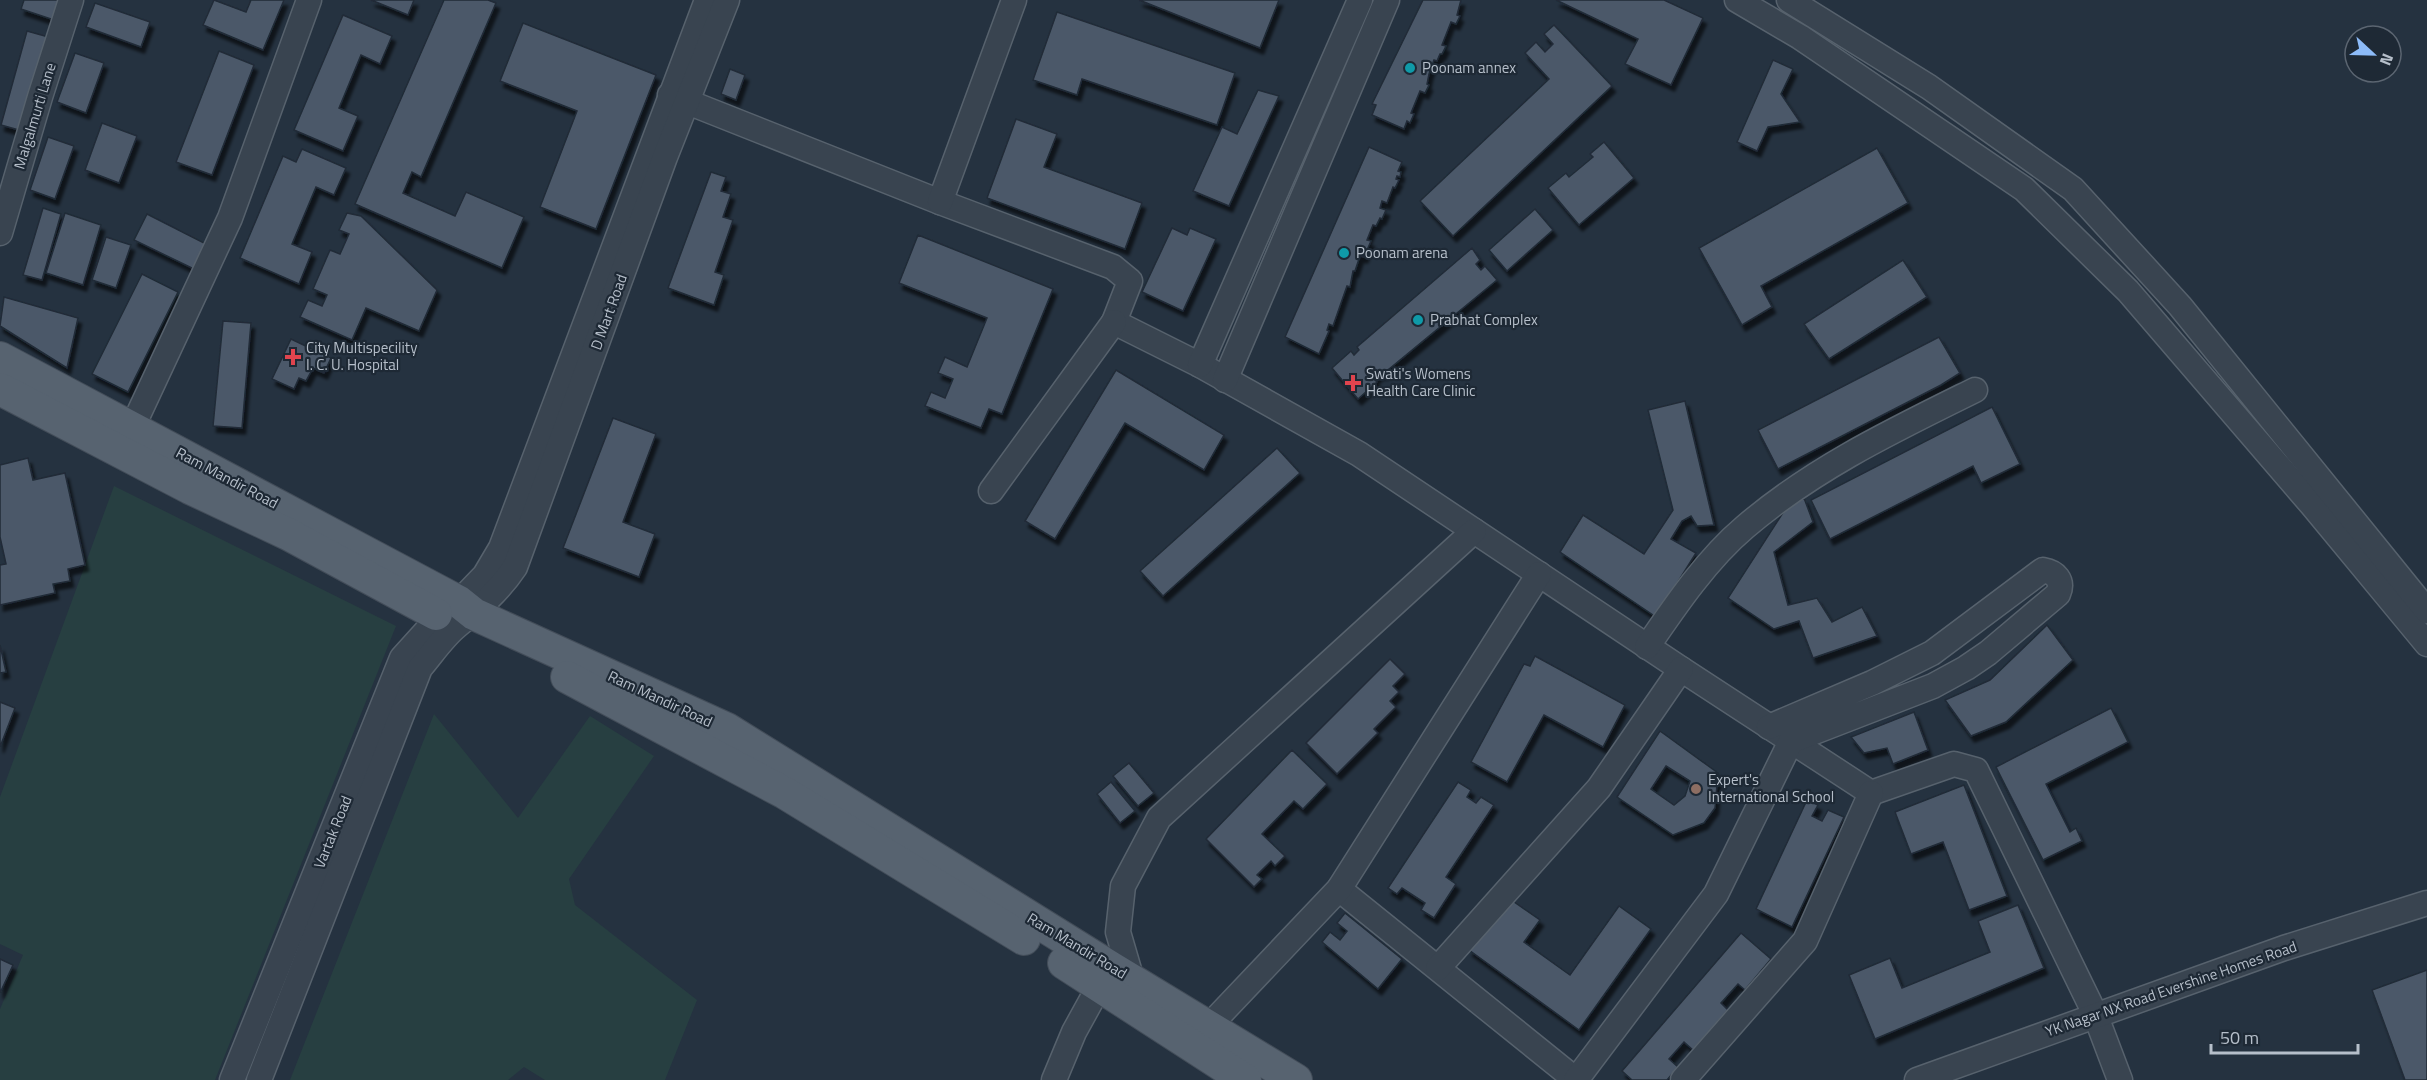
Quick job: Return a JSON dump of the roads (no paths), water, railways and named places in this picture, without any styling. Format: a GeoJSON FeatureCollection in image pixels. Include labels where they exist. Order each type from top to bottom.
{"type":"FeatureCollection","features":[{"type":"Feature","properties":{"kind":"main road"},"geometry":{"type":"LineString","coordinates":[[0,358],[127,439],[190,488],[457,614],[574,681],[785,793],[1113,978],[1202,1038],[1296,1080]]}},
{"type":"Feature","properties":{"kind":"main road"},"geometry":{"type":"LineString","coordinates":[[0,389],[43,413],[127,439]]}},
{"type":"Feature","properties":{"kind":"main road"},"geometry":{"type":"LineString","coordinates":[[1202,1038],[1245,1080]]}},
{"type":"Feature","properties":{"kind":"street","name":"Malgalmurti Lane"},"geometry":{"type":"LineString","coordinates":[[0,233],[71,0]]}},
{"type":"Feature","properties":{"kind":"street"},"geometry":{"type":"LineString","coordinates":[[127,439],[230,218],[309,0]]}},
{"type":"Feature","properties":{"kind":"street","name":"D Mart Road"},"geometry":{"type":"LineString","coordinates":[[679,98],[707,0]]}},
{"type":"Feature","properties":{"kind":"street","name":"D Mart Road"},"geometry":{"type":"LineString","coordinates":[[457,614],[501,548],[679,98],[727,0]]}},
{"type":"Feature","properties":{"kind":"street"},"geometry":{"type":"LineString","coordinates":[[940,202],[1014,0]]}},
{"type":"Feature","properties":{"kind":"street"},"geometry":{"type":"LineString","coordinates":[[1200,365],[1360,0]]}},
{"type":"Feature","properties":{"kind":"street"},"geometry":{"type":"LineString","coordinates":[[1225,380],[1387,0]]}},
{"type":"Feature","properties":{"kind":"street"},"geometry":{"type":"LineString","coordinates":[[1737,0],[1825,54],[2024,189],[2128,291],[2427,644]]}},
{"type":"Feature","properties":{"kind":"street"},"geometry":{"type":"LineString","coordinates":[[1789,0],[1954,105],[2073,189],[2180,306],[2427,611]]}},
{"type":"Feature","properties":{"kind":"street"},"geometry":{"type":"LineString","coordinates":[[1825,54],[1839,31]]}},
{"type":"Feature","properties":{"kind":"street"},"geometry":{"type":"LineString","coordinates":[[679,98],[940,202],[1113,267],[1130,280],[1114,322],[991,491]]}},
{"type":"Feature","properties":{"kind":"street"},"geometry":{"type":"LineString","coordinates":[[1938,130],[1954,105]]}},
{"type":"Feature","properties":{"kind":"street"},"geometry":{"type":"LineString","coordinates":[[1114,322],[1200,365],[1359,454],[1647,647],[1871,793]]}},
{"type":"Feature","properties":{"kind":"street"},"geometry":{"type":"LineString","coordinates":[[1647,647],[1688,588],[1743,528],[1814,476],[1874,440],[1975,390]]}},
{"type":"Feature","properties":{"kind":"street"},"geometry":{"type":"LineString","coordinates":[[2230,409],[2252,395]]}},
{"type":"Feature","properties":{"kind":"street"},"geometry":{"type":"LineString","coordinates":[[1054,1080],[1074,1032],[1113,978],[1123,886],[1158,818],[1474,531]]}},
{"type":"Feature","properties":{"kind":"street"},"geometry":{"type":"LineString","coordinates":[[1339,889],[1576,1080],[1716,894],[1791,741],[1933,686],[1988,653],[2058,594],[2060,588],[2058,577],[2053,572],[2043,570],[1932,653],[1872,683],[1769,727]]}},
{"type":"Feature","properties":{"kind":"street"},"geometry":{"type":"LineString","coordinates":[[1202,1038],[1339,889],[1539,574]]}},
{"type":"Feature","properties":{"kind":"street"},"geometry":{"type":"LineString","coordinates":[[1995,605],[2019,627]]}},
{"type":"Feature","properties":{"kind":"street","name":"Vartak Road"},"geometry":{"type":"LineString","coordinates":[[232,1080],[402,658],[457,614]]}},
{"type":"Feature","properties":{"kind":"street","name":"Vartak Road"},"geometry":{"type":"LineString","coordinates":[[259,1080],[420,668],[457,614]]}},
{"type":"Feature","properties":{"kind":"street"},"geometry":{"type":"LineString","coordinates":[[1438,968],[1599,788],[1681,669]]}},
{"type":"Feature","properties":{"kind":"street"},"geometry":{"type":"LineString","coordinates":[[1683,1080],[1804,941],[1871,793],[1954,764],[1976,770],[2096,1014],[2120,1080]]}},
{"type":"Feature","properties":{"kind":"street","name":"YK Nagar NX Road Evershine Homes Road"},"geometry":{"type":"LineString","coordinates":[[1917,1080],[2284,948],[2427,903]]}},
{"type":"Feature","properties":{"kind":"place","name":"Poonam annex"},"geometry":{"type":"Point","coordinates":[1410,68]}},
{"type":"Feature","properties":{"kind":"place","name":"Poonam arena"},"geometry":{"type":"Point","coordinates":[1344,253]}},
{"type":"Feature","properties":{"kind":"place","name":"Prabhat Complex"},"geometry":{"type":"Point","coordinates":[1418,320]}},
{"type":"Feature","properties":{"kind":"place","name":"City Multispecility I. C. U. Hospital"},"geometry":{"type":"Point","coordinates":[293,357]}},
{"type":"Feature","properties":{"kind":"place","name":"Swati's Womens Health Care Clinic"},"geometry":{"type":"Point","coordinates":[1353,383]}},
{"type":"Feature","properties":{"kind":"place","name":"Expert's International School"},"geometry":{"type":"Point","coordinates":[1696,789]}}]}
